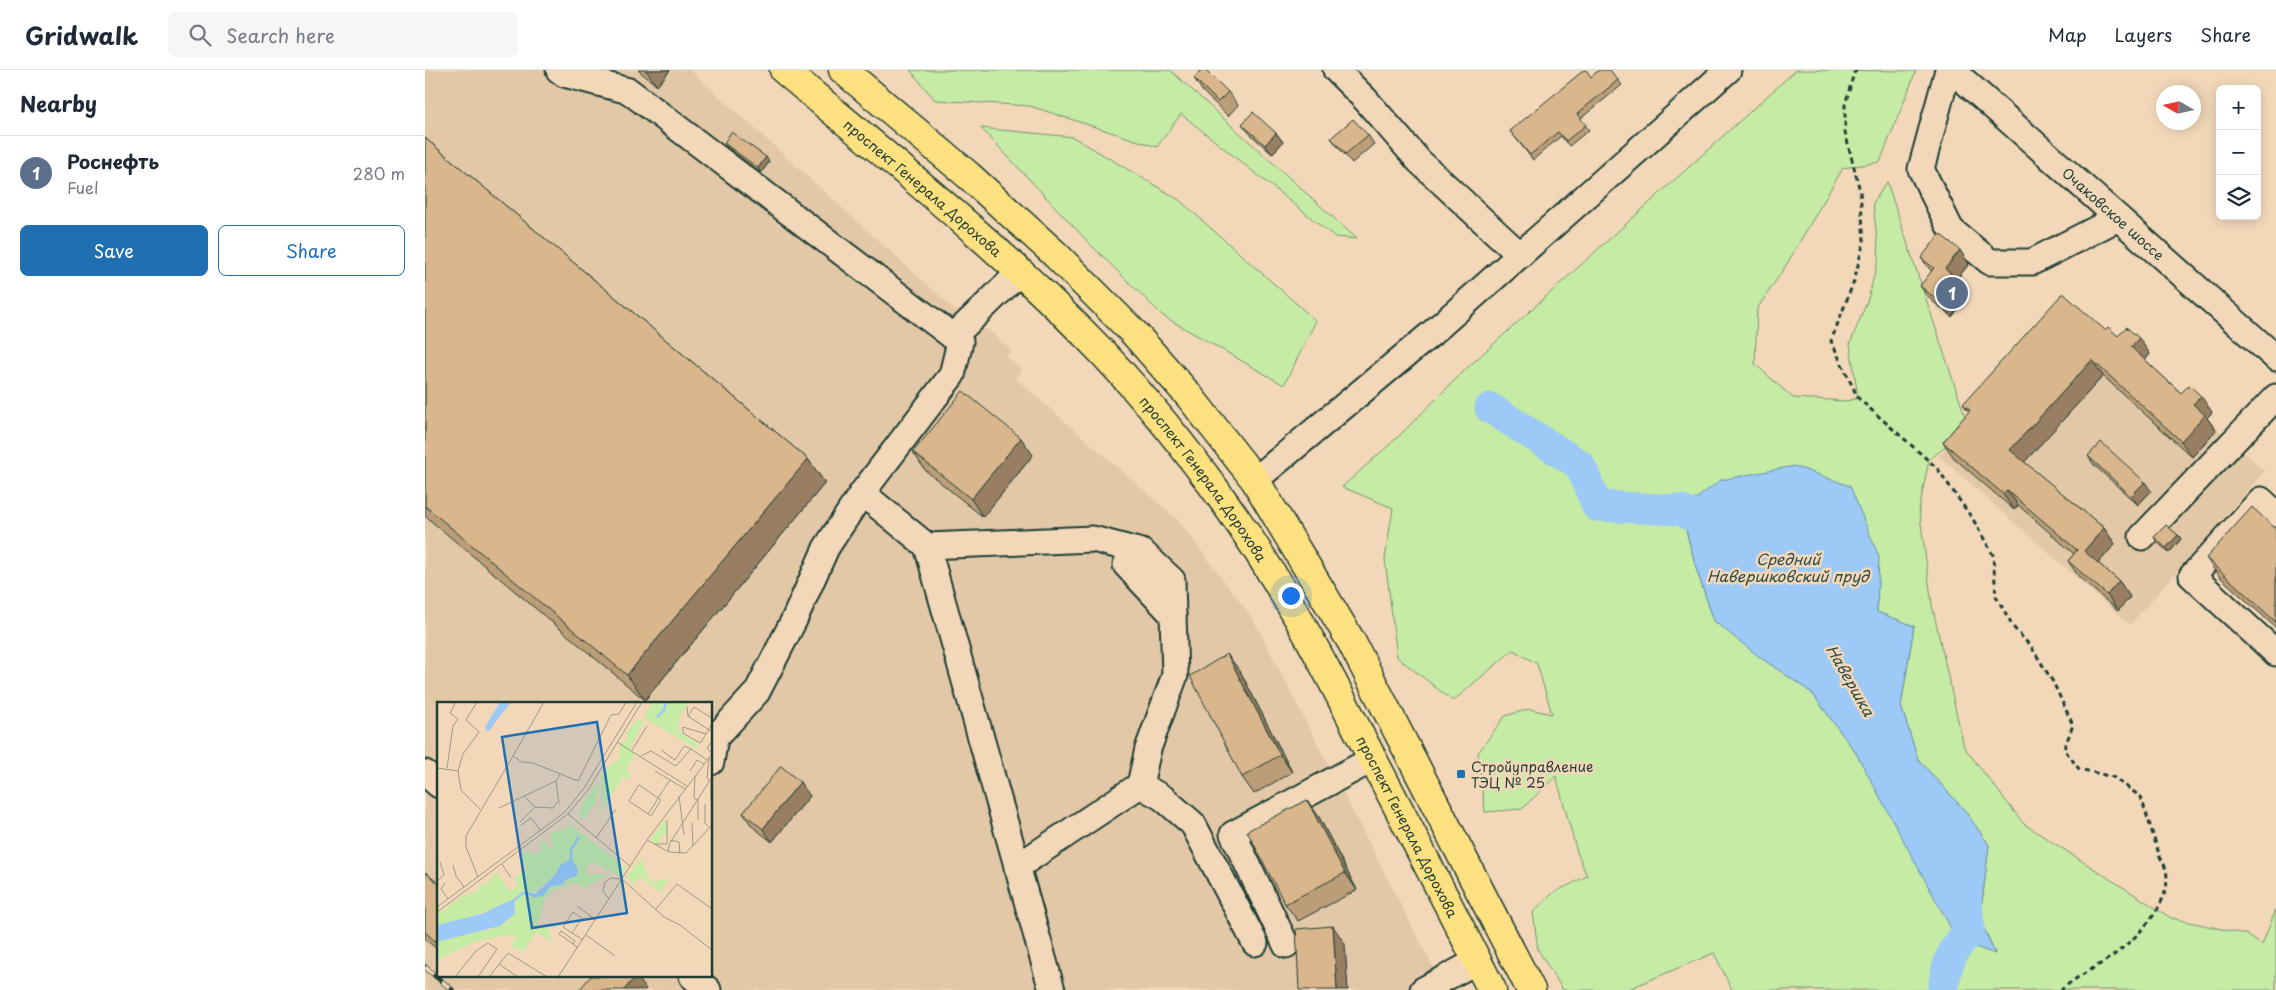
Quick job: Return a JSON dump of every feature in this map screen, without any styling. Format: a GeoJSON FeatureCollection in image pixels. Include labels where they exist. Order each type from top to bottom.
{"type":"FeatureCollection","features":[{"type":"Feature","properties":{"kind":"main road","name":"проспект Генерала Дорохова"},"geometry":{"type":"LineString","coordinates":[[784,70],[956,215],[1020,272],[1103,354],[1159,419],[1226,504],[1277,582],[1321,660],[1492,990]]}},
{"type":"Feature","properties":{"kind":"main road"},"geometry":{"type":"LineString","coordinates":[[843,70],[967,175],[1055,253],[1134,333],[1190,398],[1255,480],[1351,641],[1531,990]]}},
{"type":"Feature","properties":{"kind":"street"},"geometry":{"type":"LineString","coordinates":[[559,70],[564,74],[629,91],[959,342],[952,374],[862,494],[826,548],[794,620],[757,692],[715,738],[713,750]]}},
{"type":"Feature","properties":{"kind":"street"},"geometry":{"type":"LineString","coordinates":[[1336,70],[1365,99],[1419,161],[1520,255]]}},
{"type":"Feature","properties":{"kind":"street"},"geometry":{"type":"LineString","coordinates":[[1255,480],[1432,332],[1728,70]]}},
{"type":"Feature","properties":{"kind":"street"},"geometry":{"type":"LineString","coordinates":[[1947,70],[1921,169],[1951,230],[1990,262],[2032,262],[2119,218]]}},
{"type":"Feature","properties":{"kind":"street","name":"Очаковское шоссе"},"geometry":{"type":"LineString","coordinates":[[1952,70],[2276,358]]}},
{"type":"Feature","properties":{"kind":"street"},"geometry":{"type":"LineString","coordinates":[[953,337],[1020,272]]}},
{"type":"Feature","properties":{"kind":"street"},"geometry":{"type":"LineString","coordinates":[[2142,537],[2276,397]]}},
{"type":"Feature","properties":{"kind":"street"},"geometry":{"type":"LineString","coordinates":[[862,494],[927,546],[1052,990]]}},
{"type":"Feature","properties":{"kind":"street"},"geometry":{"type":"LineString","coordinates":[[2276,514],[2261,500],[2192,576],[2276,653]]}},
{"type":"Feature","properties":{"kind":"street"},"geometry":{"type":"LineString","coordinates":[[927,546],[1093,539],[1142,552],[1172,580],[1175,675],[1148,749],[1140,785],[1017,866]]}},
{"type":"Feature","properties":{"kind":"street"},"geometry":{"type":"LineString","coordinates":[[1126,565],[1173,615]]}},
{"type":"Feature","properties":{"kind":"street"},"geometry":{"type":"LineString","coordinates":[[1286,945],[1233,834],[1373,758]]}},
{"type":"Feature","properties":{"kind":"street"},"geometry":{"type":"LineString","coordinates":[[425,773],[437,783]]}},
{"type":"Feature","properties":{"kind":"street"},"geometry":{"type":"LineString","coordinates":[[1140,785],[1163,798],[1193,824],[1255,943]]}},
{"type":"Feature","properties":{"kind":"street"},"geometry":{"type":"LineString","coordinates":[[1423,990],[1477,961]]}},
{"type":"Feature","properties":{"kind":"street"},"geometry":{"type":"LineString","coordinates":[[694,978],[708,990]]}},
{"type":"Feature","properties":{"kind":"path"},"geometry":{"type":"LineString","coordinates":[[1857,70],[1854,73],[1845,105],[1845,132],[1860,192],[1864,241],[1854,281],[1831,341],[1858,398],[1937,468],[1974,521],[1993,555],[1996,596],[2014,628],[2031,648],[2053,682],[2073,725],[2063,749],[2079,769],[2113,777],[2141,797],[2160,857],[2166,865],[2167,887],[2157,910],[2143,928],[2119,952],[2071,981],[2061,990]]}},
{"type":"Feature","properties":{"kind":"shaded area"},"geometry":{"type":"Polygon","coordinates":[[[425,70],[690,70],[973,326],[988,330],[1011,350],[1006,356],[1022,370],[1015,378],[1178,520],[1253,619],[1445,990],[425,990],[425,70]]]}},
{"type":"Feature","properties":{"kind":"shaded area"},"geometry":{"type":"Polygon","coordinates":[[[2074,303],[2128,351],[2137,342],[2150,354],[2143,363],[2265,471],[2130,625],[1939,456],[2074,303]]]}},
{"type":"Feature","properties":{"kind":"green space"},"geometry":{"type":"Polygon","coordinates":[[[910,70],[1170,70],[1357,239],[1335,237],[1181,114],[1157,147],[1030,106],[935,100],[910,70]]]}},
{"type":"Feature","properties":{"kind":"green space"},"geometry":{"type":"Polygon","coordinates":[[[1796,70],[1916,71],[1880,162],[1843,168],[1785,267],[1757,309],[1755,364],[1793,398],[1847,401],[1858,398],[1850,344],[1868,299],[1879,257],[1873,203],[1887,182],[1967,422],[1951,442],[1929,460],[1919,509],[1932,605],[1964,747],[2024,824],[2171,918],[2245,934],[2262,945],[2276,909],[2276,990],[1732,990],[1714,953],[1626,990],[1563,990],[1538,950],[1533,912],[1553,893],[1587,876],[1577,852],[1556,776],[1522,809],[1485,812],[1478,753],[1505,716],[1529,709],[1552,714],[1537,664],[1513,650],[1453,701],[1397,657],[1385,559],[1393,508],[1342,487],[1398,437],[1466,369],[1796,70]],[[1681,511],[1696,568],[1714,621],[1812,693],[1856,753],[1903,837],[1995,953],[1980,919],[1989,845],[1965,811],[1918,759],[1901,706],[1914,626],[1877,612],[1878,557],[1681,511]]]}},
{"type":"Feature","properties":{"kind":"green space"},"geometry":{"type":"Polygon","coordinates":[[[981,128],[1073,137],[1178,199],[1316,321],[1284,385],[1163,316],[1090,244],[981,128]]]}},
{"type":"Feature","properties":{"kind":"water","name":"Средний Навершковский пруд"},"geometry":{"type":"Polygon","coordinates":[[[1794,466],[1850,486],[1879,557],[1877,612],[1914,626],[1901,706],[1918,759],[1965,811],[1989,845],[1980,919],[1995,954],[1958,941],[1856,753],[1812,693],[1758,656],[1714,621],[1696,568],[1681,510],[1721,480],[1794,466]]]}},
{"type":"Feature","properties":{"kind":"building"},"geometry":{"type":"Polygon","coordinates":[[[1201,70],[1206,70],[1228,92],[1218,102],[1194,78],[1201,70]]]}},
{"type":"Feature","properties":{"kind":"building"},"geometry":{"type":"Polygon","coordinates":[[[1584,70],[1591,77],[1599,70],[1610,70],[1618,80],[1577,114],[1586,125],[1566,141],[1558,132],[1530,155],[1510,131],[1584,70]]]}},
{"type":"Feature","properties":{"kind":"building"},"geometry":{"type":"Polygon","coordinates":[[[1253,112],[1276,133],[1265,145],[1242,124],[1253,112]]]}},
{"type":"Feature","properties":{"kind":"building"},"geometry":{"type":"Polygon","coordinates":[[[1353,119],[1368,135],[1346,154],[1331,138],[1353,119]]]}},
{"type":"Feature","properties":{"kind":"building"},"geometry":{"type":"Polygon","coordinates":[[[731,132],[766,157],[758,168],[724,143],[731,132]]]}},
{"type":"Feature","properties":{"kind":"building"},"geometry":{"type":"Polygon","coordinates":[[[425,138],[808,459],[627,675],[425,506],[425,138]]]}},
{"type":"Feature","properties":{"kind":"building"},"geometry":{"type":"Polygon","coordinates":[[[1940,234],[1960,250],[1945,269],[1960,281],[1942,304],[1920,286],[1934,268],[1921,258],[1940,234]]]}},
{"type":"Feature","properties":{"kind":"building"},"geometry":{"type":"Polygon","coordinates":[[[2063,293],[2105,330],[2108,327],[2118,336],[2126,327],[2139,338],[2131,347],[2181,393],[2189,385],[2201,396],[2193,404],[2205,415],[2181,441],[2092,360],[2010,450],[2104,528],[2084,551],[2119,581],[2107,595],[2068,561],[2077,550],[2007,490],[2003,494],[1943,442],[1970,410],[1963,404],[2063,293]]]}},
{"type":"Feature","properties":{"kind":"building"},"geometry":{"type":"Polygon","coordinates":[[[963,391],[1021,438],[971,499],[913,452],[963,391]]]}},
{"type":"Feature","properties":{"kind":"building"},"geometry":{"type":"Polygon","coordinates":[[[2101,442],[2145,482],[2131,496],[2088,456],[2101,442]]]}},
{"type":"Feature","properties":{"kind":"building"},"geometry":{"type":"Polygon","coordinates":[[[2252,507],[2276,529],[2276,622],[2206,558],[2252,507]]]}},
{"type":"Feature","properties":{"kind":"building"},"geometry":{"type":"Polygon","coordinates":[[[2166,525],[2178,535],[2166,548],[2154,537],[2166,525]]]}},
{"type":"Feature","properties":{"kind":"building"},"geometry":{"type":"Polygon","coordinates":[[[1227,654],[1280,755],[1242,777],[1190,676],[1227,654]]]}},
{"type":"Feature","properties":{"kind":"building"},"geometry":{"type":"Polygon","coordinates":[[[781,766],[800,782],[763,829],[743,813],[781,766]]]}},
{"type":"Feature","properties":{"kind":"building"},"geometry":{"type":"Polygon","coordinates":[[[1307,800],[1345,873],[1285,904],[1247,831],[1307,800]]]}},
{"type":"Feature","properties":{"kind":"building"},"geometry":{"type":"Polygon","coordinates":[[[425,872],[437,882],[437,939],[435,941],[425,932],[425,872]]]}},
{"type":"Feature","properties":{"kind":"building"},"geometry":{"type":"Polygon","coordinates":[[[1333,926],[1337,990],[1299,990],[1296,929],[1333,926]]]}},
{"type":"Feature","properties":{"kind":"building"},"geometry":{"type":"Polygon","coordinates":[[[589,978],[634,978],[624,990],[579,990],[589,978]]]}},
{"type":"Feature","properties":{"kind":"waterway","name":"Навершка"},"geometry":{"type":"LineString","coordinates":[[1490,408],[1580,465],[1597,506],[1681,510],[1719,532]]}},
{"type":"Feature","properties":{"kind":"waterway","name":"Навершка"},"geometry":{"type":"LineString","coordinates":[[1943,990],[1950,958],[1958,944],[1970,932],[1967,905]]}},
{"type":"Feature","properties":{"kind":"railway"},"geometry":{"type":"LineString","coordinates":[[425,967],[437,977]]}},
{"type":"Feature","properties":{"kind":"railway"},"geometry":{"type":"LineString","coordinates":[[438,978],[452,990]]}},
{"type":"Feature","properties":{"kind":"place","name":"Роснефть"},"geometry":{"type":"Point","coordinates":[1952,293]}},
{"type":"Feature","properties":{"kind":"place","name":"Стройуправление ТЭЦ № 25"},"geometry":{"type":"Point","coordinates":[1461,774]}}]}
